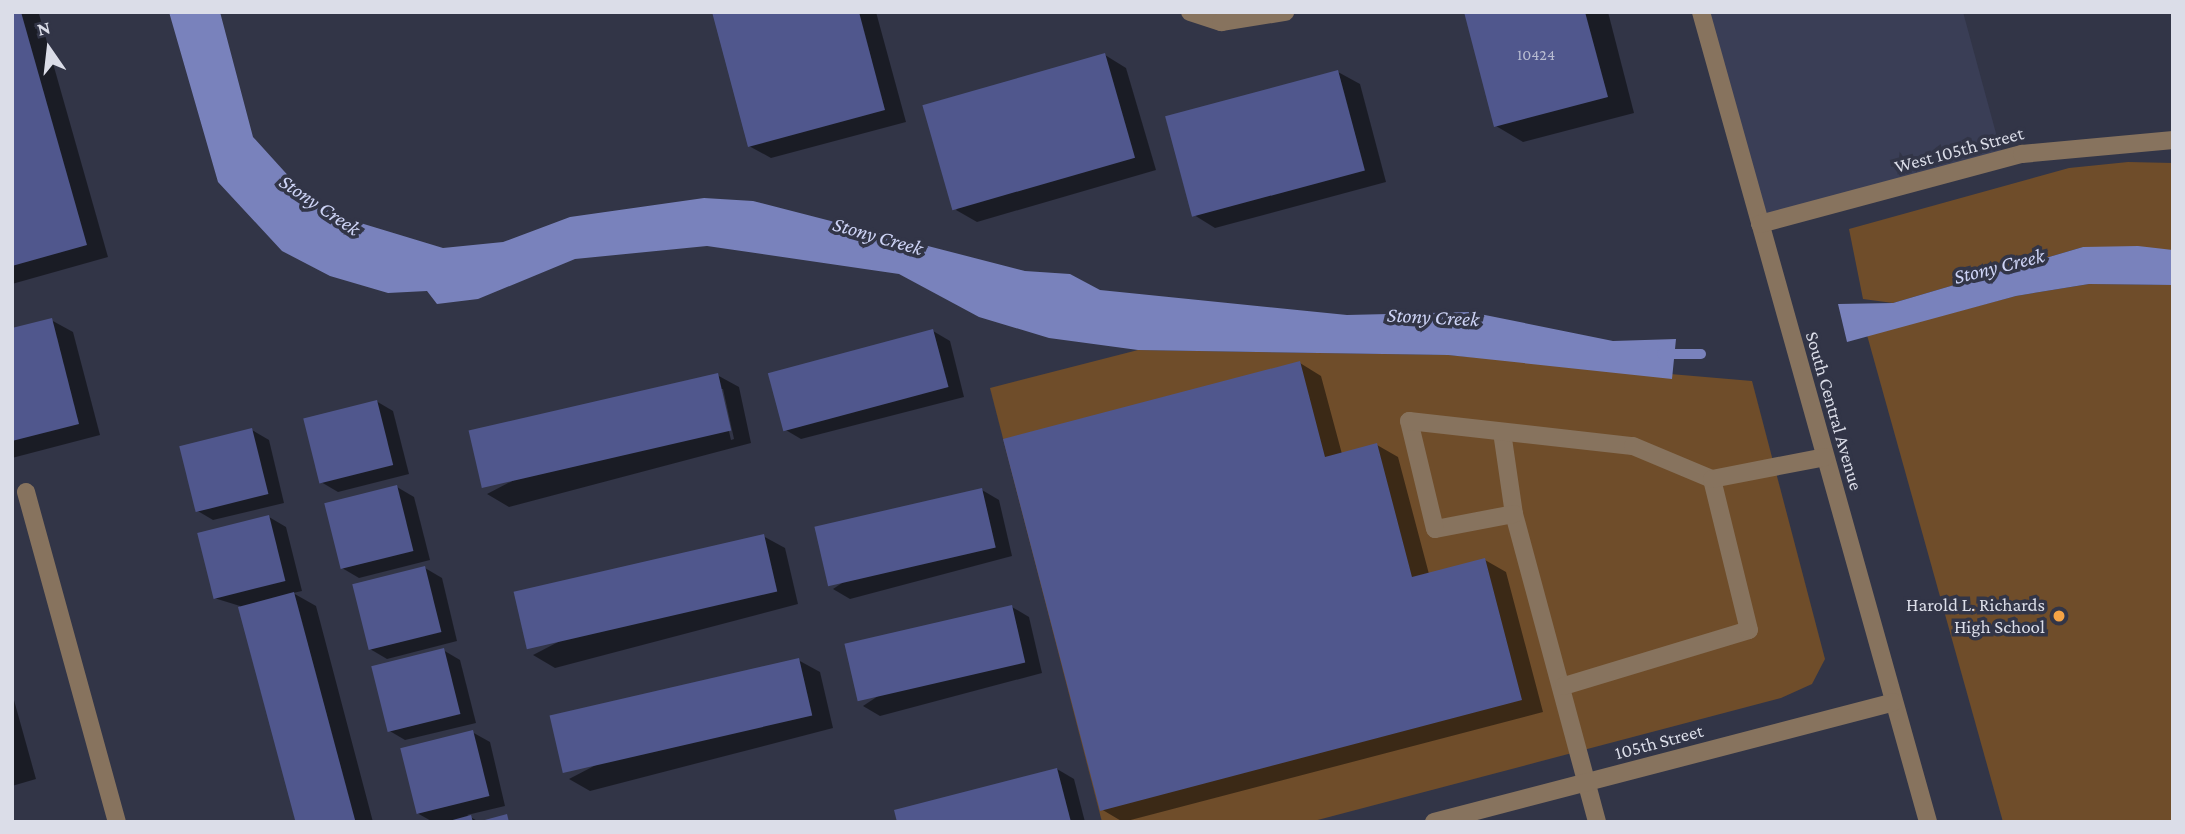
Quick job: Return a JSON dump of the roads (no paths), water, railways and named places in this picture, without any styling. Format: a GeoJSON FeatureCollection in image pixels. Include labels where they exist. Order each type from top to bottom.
{"type":"FeatureCollection","features":[{"type":"Feature","properties":{"kind":"street"},"geometry":{"type":"LineString","coordinates":[[1192,14],[1251,21],[1285,12]]}},
{"type":"Feature","properties":{"kind":"street","name":"South Central Avenue"},"geometry":{"type":"LineString","coordinates":[[1701,12],[1928,822]]}},
{"type":"Feature","properties":{"kind":"street","name":"West 105th Street"},"geometry":{"type":"LineString","coordinates":[[1760,225],[2022,154],[2173,140]]}},
{"type":"Feature","properties":{"kind":"street"},"geometry":{"type":"LineString","coordinates":[[1514,514],[1435,529],[1409,421],[1633,446],[1712,479],[1825,457]]}},
{"type":"Feature","properties":{"kind":"street"},"geometry":{"type":"LineString","coordinates":[[1502,432],[1514,514],[1564,686],[1597,822]]}},
{"type":"Feature","properties":{"kind":"street"},"geometry":{"type":"LineString","coordinates":[[1564,686],[1749,629],[1712,479]]}},
{"type":"Feature","properties":{"kind":"street"},"geometry":{"type":"LineString","coordinates":[[26,492],[117,822]]}},
{"type":"Feature","properties":{"kind":"street","name":"105th Street"},"geometry":{"type":"LineString","coordinates":[[1434,822],[1894,702]]}},
{"type":"Feature","properties":{"kind":"water"},"geometry":{"type":"Polygon","coordinates":[[[169,12],[220,12],[253,137],[303,192],[344,218],[443,248],[503,242],[570,217],[704,198],[753,201],[1025,271],[1070,274],[1100,290],[1347,315],[1470,312],[1613,341],[1676,339],[1672,379],[1448,355],[1138,350],[1049,338],[979,317],[899,274],[707,246],[575,259],[478,299],[437,304],[427,291],[388,293],[330,276],[282,251],[218,182],[169,12]]]}},
{"type":"Feature","properties":{"kind":"water"},"geometry":{"type":"Polygon","coordinates":[[[2138,246],[2173,250],[2173,285],[2089,284],[2016,296],[1847,342],[1838,304],[1893,303],[2083,247],[2138,246]]]}},
{"type":"Feature","properties":{"kind":"waterway","name":"Stony Creek"},"geometry":{"type":"LineString","coordinates":[[1662,354],[1701,354]]}},
{"type":"Feature","properties":{"kind":"place","name":"Harold L. Richards High School"},"geometry":{"type":"Point","coordinates":[2059,616]}}]}
